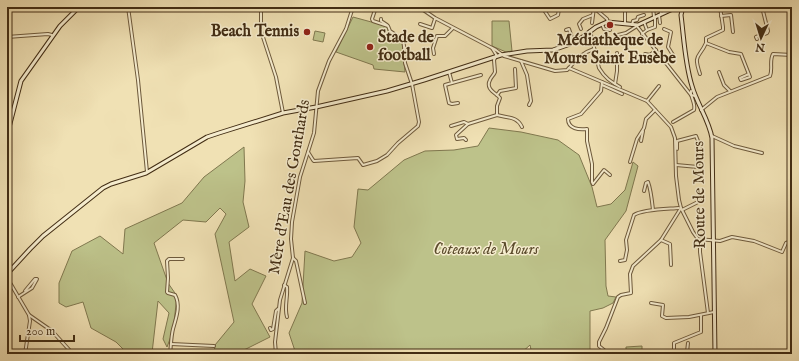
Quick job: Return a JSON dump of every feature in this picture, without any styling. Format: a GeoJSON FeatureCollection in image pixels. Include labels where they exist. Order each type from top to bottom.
{"type":"FeatureCollection","features":[{"type":"Feature","properties":{"kind":"street"},"geometry":{"type":"LineString","coordinates":[[7,135],[21,81],[52,35],[79,7]]}},
{"type":"Feature","properties":{"kind":"street"},"geometry":{"type":"LineString","coordinates":[[128,7],[138,80],[147,172]]}},
{"type":"Feature","properties":{"kind":"street"},"geometry":{"type":"LineString","coordinates":[[261,7],[261,32],[276,77],[282,113]]}},
{"type":"Feature","properties":{"kind":"street","name":"Mère d'Eau des Gonthards"},"geometry":{"type":"LineString","coordinates":[[276,354],[275,342],[279,308],[284,285],[293,258],[291,239],[292,222],[300,177],[314,133],[316,107],[320,85],[329,61],[346,29],[353,7]]}},
{"type":"Feature","properties":{"kind":"street"},"geometry":{"type":"LineString","coordinates":[[376,7],[372,19],[373,21],[388,26]]}},
{"type":"Feature","properties":{"kind":"street"},"geometry":{"type":"LineString","coordinates":[[419,7],[453,28],[492,47],[501,55],[555,71],[567,70],[580,56],[587,51],[594,49]]}},
{"type":"Feature","properties":{"kind":"street"},"geometry":{"type":"LineString","coordinates":[[542,7],[550,19],[558,15],[561,7]]}},
{"type":"Feature","properties":{"kind":"street"},"geometry":{"type":"LineString","coordinates":[[593,7],[607,19],[608,22]]}},
{"type":"Feature","properties":{"kind":"street"},"geometry":{"type":"LineString","coordinates":[[592,23],[593,7]]}},
{"type":"Feature","properties":{"kind":"street"},"geometry":{"type":"LineString","coordinates":[[625,7],[625,24]]}},
{"type":"Feature","properties":{"kind":"street"},"geometry":{"type":"LineString","coordinates":[[642,34],[655,27],[654,7]]}},
{"type":"Feature","properties":{"kind":"street"},"geometry":{"type":"LineString","coordinates":[[660,7],[660,23]]}},
{"type":"Feature","properties":{"kind":"street"},"geometry":{"type":"LineString","coordinates":[[700,74],[696,58],[706,43],[706,38],[723,30],[720,7]]}},
{"type":"Feature","properties":{"kind":"street"},"geometry":{"type":"LineString","coordinates":[[757,39],[756,37],[767,33],[768,31],[762,7]]}},
{"type":"Feature","properties":{"kind":"street"},"geometry":{"type":"LineString","coordinates":[[618,35],[626,33],[635,25],[660,14],[681,8]]}},
{"type":"Feature","properties":{"kind":"street","name":"Route de Mours"},"geometry":{"type":"LineString","coordinates":[[681,8],[691,91],[708,123],[712,136],[715,354]]}},
{"type":"Feature","properties":{"kind":"street"},"geometry":{"type":"LineString","coordinates":[[581,29],[579,24],[583,19],[593,15]]}},
{"type":"Feature","properties":{"kind":"street"},"geometry":{"type":"LineString","coordinates":[[644,15],[633,21],[635,25],[691,91]]}},
{"type":"Feature","properties":{"kind":"street"},"geometry":{"type":"LineString","coordinates":[[722,16],[731,15],[733,32]]}},
{"type":"Feature","properties":{"kind":"street"},"geometry":{"type":"LineString","coordinates":[[420,24],[432,28],[435,18]]}},
{"type":"Feature","properties":{"kind":"street"},"geometry":{"type":"LineString","coordinates":[[308,151],[312,160],[314,161],[358,158],[364,165],[377,161],[387,155],[398,143],[418,126],[419,122],[412,84],[405,63],[403,40],[390,31],[388,26],[381,21],[381,19]]}},
{"type":"Feature","properties":{"kind":"street"},"geometry":{"type":"LineString","coordinates":[[25,354],[30,321],[29,315],[8,279],[7,274],[44,236],[98,192],[111,184],[147,172],[214,134],[282,113],[316,107],[412,84],[496,56],[527,51],[553,50],[576,42],[590,31],[608,22],[635,25]]}},
{"type":"Feature","properties":{"kind":"street"},"geometry":{"type":"LineString","coordinates":[[644,22],[647,30]]}},
{"type":"Feature","properties":{"kind":"street"},"geometry":{"type":"LineString","coordinates":[[602,24],[604,29],[610,30]]}},
{"type":"Feature","properties":{"kind":"street"},"geometry":{"type":"LineString","coordinates":[[434,54],[437,36],[445,36],[453,28]]}},
{"type":"Feature","properties":{"kind":"street"},"geometry":{"type":"LineString","coordinates":[[566,30],[569,29],[573,41],[579,40]]}},
{"type":"Feature","properties":{"kind":"street"},"geometry":{"type":"LineString","coordinates":[[664,29],[671,32],[668,47],[673,55],[672,58],[665,62]]}},
{"type":"Feature","properties":{"kind":"street"},"geometry":{"type":"LineString","coordinates":[[590,31],[599,68],[606,79],[622,89]]}},
{"type":"Feature","properties":{"kind":"street"},"geometry":{"type":"LineString","coordinates":[[7,37],[52,35]]}},
{"type":"Feature","properties":{"kind":"street"},"geometry":{"type":"LineString","coordinates":[[706,43],[729,52],[741,54],[749,74]]}},
{"type":"Feature","properties":{"kind":"street"},"geometry":{"type":"LineString","coordinates":[[492,47],[496,56],[494,63],[495,72],[489,80],[489,86],[500,99],[497,106],[497,115]]}},
{"type":"Feature","properties":{"kind":"street"},"geometry":{"type":"LineString","coordinates":[[646,54],[650,55],[656,50]]}},
{"type":"Feature","properties":{"kind":"street"},"geometry":{"type":"LineString","coordinates":[[615,84],[617,53]]}},
{"type":"Feature","properties":{"kind":"street"},"geometry":{"type":"LineString","coordinates":[[701,110],[717,97],[770,76],[771,59],[773,54],[792,55]]}},
{"type":"Feature","properties":{"kind":"street"},"geometry":{"type":"LineString","coordinates":[[489,58],[494,63]]}},
{"type":"Feature","properties":{"kind":"street"},"geometry":{"type":"LineString","coordinates":[[521,61],[527,75],[531,101],[529,104]]}},
{"type":"Feature","properties":{"kind":"street"},"geometry":{"type":"LineString","coordinates":[[569,68],[622,89],[647,101],[671,127],[675,135],[676,165],[681,209],[693,232],[700,240],[700,252],[708,313]]}},
{"type":"Feature","properties":{"kind":"street"},"geometry":{"type":"LineString","coordinates":[[497,95],[500,92],[516,88],[515,70]]}},
{"type":"Feature","properties":{"kind":"street"},"geometry":{"type":"LineString","coordinates":[[449,72],[452,83]]}},
{"type":"Feature","properties":{"kind":"street"},"geometry":{"type":"LineString","coordinates":[[719,72],[724,84],[730,91]]}},
{"type":"Feature","properties":{"kind":"street"},"geometry":{"type":"LineString","coordinates":[[458,103],[449,103],[445,85],[481,75]]}},
{"type":"Feature","properties":{"kind":"street"},"geometry":{"type":"LineString","coordinates":[[602,82],[601,91],[581,114],[568,119],[568,121],[569,124],[577,130],[587,129],[587,141],[592,164],[593,184],[604,170],[610,175]]}},
{"type":"Feature","properties":{"kind":"street"},"geometry":{"type":"LineString","coordinates":[[602,85],[622,94]]}},
{"type":"Feature","properties":{"kind":"street"},"geometry":{"type":"LineString","coordinates":[[647,101],[659,86]]}},
{"type":"Feature","properties":{"kind":"street"},"geometry":{"type":"LineString","coordinates":[[673,122],[694,110],[694,96]]}},
{"type":"Feature","properties":{"kind":"street"},"geometry":{"type":"LineString","coordinates":[[641,141],[646,119],[655,110]]}},
{"type":"Feature","properties":{"kind":"street"},"geometry":{"type":"LineString","coordinates":[[466,140],[464,138],[459,139],[456,135],[468,124],[497,115],[513,118],[517,120],[522,127]]}},
{"type":"Feature","properties":{"kind":"street"},"geometry":{"type":"LineString","coordinates":[[451,126],[464,122],[468,124]]}},
{"type":"Feature","properties":{"kind":"street"},"geometry":{"type":"LineString","coordinates":[[630,162],[637,139],[644,128]]}},
{"type":"Feature","properties":{"kind":"street"},"geometry":{"type":"LineString","coordinates":[[676,150],[677,141],[696,136],[700,146],[698,167],[676,165]]}},
{"type":"Feature","properties":{"kind":"street"},"geometry":{"type":"LineString","coordinates":[[712,136],[734,146],[762,153]]}},
{"type":"Feature","properties":{"kind":"street"},"geometry":{"type":"LineString","coordinates":[[644,191],[646,183],[648,182],[653,210]]}},
{"type":"Feature","properties":{"kind":"street"},"geometry":{"type":"LineString","coordinates":[[620,261],[625,260],[626,240],[636,213],[653,210],[681,209],[700,201],[701,190]]}},
{"type":"Feature","properties":{"kind":"street"},"geometry":{"type":"LineString","coordinates":[[609,354],[600,346],[599,342],[605,332],[618,297],[631,293],[630,274],[633,266],[661,240],[681,209]]}},
{"type":"Feature","properties":{"kind":"street"},"geometry":{"type":"LineString","coordinates":[[700,240],[720,241],[732,237],[754,241],[782,252],[788,242],[792,244]]}},
{"type":"Feature","properties":{"kind":"street"},"geometry":{"type":"LineString","coordinates":[[661,240],[670,244],[671,265]]}},
{"type":"Feature","properties":{"kind":"street"},"geometry":{"type":"LineString","coordinates":[[293,258],[296,261],[304,303]]}},
{"type":"Feature","properties":{"kind":"street"},"geometry":{"type":"LineString","coordinates":[[170,354],[173,328],[178,312],[177,297],[167,292],[167,261],[170,259],[183,259]]}},
{"type":"Feature","properties":{"kind":"street"},"geometry":{"type":"LineString","coordinates":[[18,297],[35,279],[37,279],[32,288],[25,291]]}},
{"type":"Feature","properties":{"kind":"street"},"geometry":{"type":"LineString","coordinates":[[284,285],[287,288],[285,310],[287,317]]}},
{"type":"Feature","properties":{"kind":"street"},"geometry":{"type":"LineString","coordinates":[[651,303],[663,305],[662,316],[665,318],[684,318],[714,312]]}},
{"type":"Feature","properties":{"kind":"street"},"geometry":{"type":"LineString","coordinates":[[270,328],[271,330],[274,329],[276,311],[279,308]]}},
{"type":"Feature","properties":{"kind":"street"},"geometry":{"type":"LineString","coordinates":[[29,315],[52,331],[73,354]]}},
{"type":"Feature","properties":{"kind":"street"},"geometry":{"type":"LineString","coordinates":[[688,343],[687,352],[674,353],[674,343],[702,332],[701,315]]}},
{"type":"Feature","properties":{"kind":"street"},"geometry":{"type":"LineString","coordinates":[[171,344],[214,346]]}},
{"type":"Feature","properties":{"kind":"green space","name":"Stade de football"},"geometry":{"type":"Polygon","coordinates":[[[353,17],[386,26],[402,42],[405,72],[374,69],[373,65],[336,52],[353,17]]]}},
{"type":"Feature","properties":{"kind":"green space"},"geometry":{"type":"Polygon","coordinates":[[[492,21],[509,21],[512,51],[506,52],[492,46],[492,21]]]}},
{"type":"Feature","properties":{"kind":"green space"},"geometry":{"type":"Polygon","coordinates":[[[315,31],[325,33],[323,42],[313,40],[315,31]]]}},
{"type":"Feature","properties":{"kind":"green space","name":"Coteaux de Mours"},"geometry":{"type":"Polygon","coordinates":[[[489,128],[521,132],[558,140],[579,155],[592,187],[597,207],[611,204],[625,190],[633,162],[638,166],[626,211],[605,240],[606,286],[608,296],[616,297],[613,303],[603,308],[590,311],[590,354],[532,354],[530,345],[520,354],[296,354],[289,333],[302,303],[305,251],[334,261],[352,257],[361,243],[354,227],[358,189],[368,190],[404,160],[425,151],[454,150],[478,146],[489,128]]]}},
{"type":"Feature","properties":{"kind":"green space"},"geometry":{"type":"Polygon","coordinates":[[[244,147],[245,181],[243,202],[249,227],[229,242],[235,281],[250,269],[266,276],[252,304],[270,337],[236,354],[214,354],[215,345],[234,322],[215,234],[226,214],[220,208],[206,222],[183,220],[154,243],[168,283],[177,296],[173,331],[167,347],[163,339],[169,313],[158,301],[152,353],[150,354],[126,352],[116,342],[91,328],[83,302],[66,307],[59,303],[59,283],[72,251],[100,236],[123,254],[125,229],[182,203],[204,177],[244,147]]]}},
{"type":"Feature","properties":{"kind":"green space"},"geometry":{"type":"Polygon","coordinates":[[[642,346],[642,354],[626,354],[626,347],[642,346]]]}},
{"type":"Feature","properties":{"kind":"place","name":"Médiathèque de Mours Saint Eusèbe"},"geometry":{"type":"Point","coordinates":[610,25]}},
{"type":"Feature","properties":{"kind":"place","name":"Beach Tennis"},"geometry":{"type":"Point","coordinates":[307,32]}},
{"type":"Feature","properties":{"kind":"place","name":"Stade de football"},"geometry":{"type":"Point","coordinates":[370,47]}}]}
